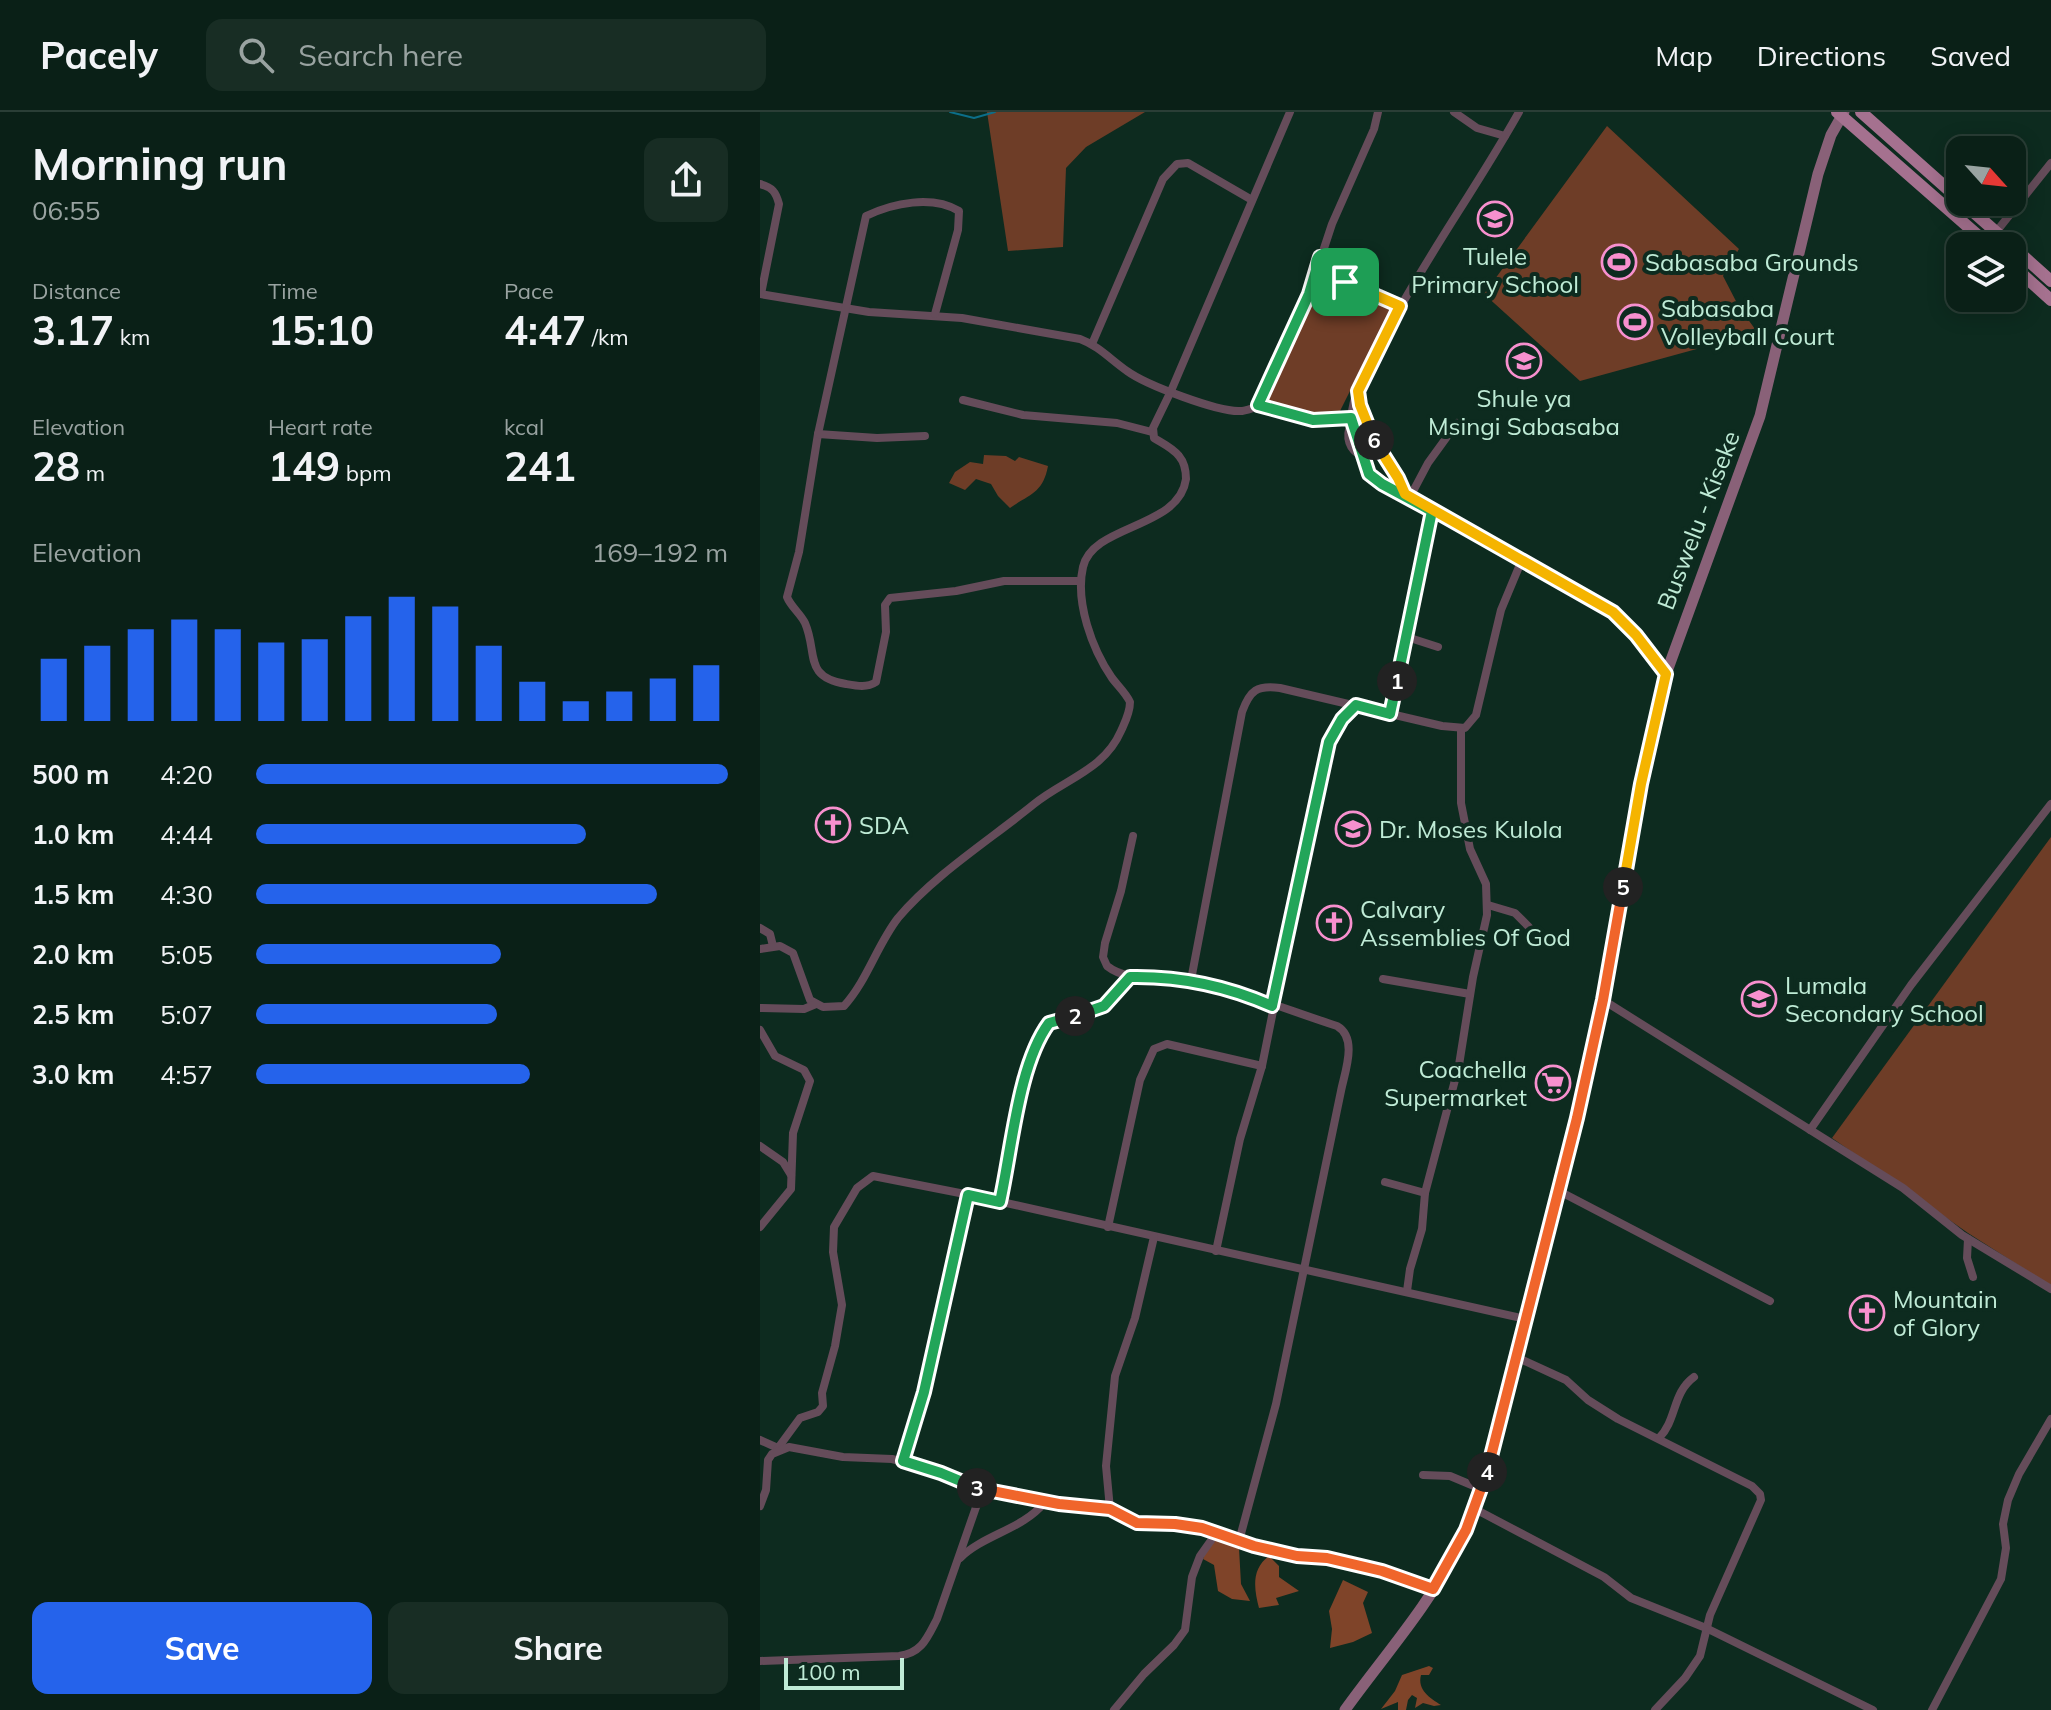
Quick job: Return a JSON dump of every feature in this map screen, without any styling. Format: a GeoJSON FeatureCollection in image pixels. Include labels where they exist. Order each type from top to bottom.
{"type":"FeatureCollection","features":[{"type":"Feature","properties":{"kind":"main road"},"geometry":{"type":"LineString","coordinates":[[1861,112],[1946,188]]}},
{"type":"Feature","properties":{"kind":"main road"},"geometry":{"type":"LineString","coordinates":[[1841,114],[1974,232]]}},
{"type":"Feature","properties":{"kind":"main road","name":"Buswelu - Kiseke"},"geometry":{"type":"LineString","coordinates":[[1350,1708],[1433,1589],[1458,1547],[1475,1509],[1559,1191],[1603,1000],[1641,784],[1666,674],[1756,429],[1816,181],[1827,144],[1841,114]]}},
{"type":"Feature","properties":{"kind":"main road"},"geometry":{"type":"LineString","coordinates":[[1978,216],[1996,232]]}},
{"type":"Feature","properties":{"kind":"main road"},"geometry":{"type":"LineString","coordinates":[[2026,258],[2048,276]]}},
{"type":"Feature","properties":{"kind":"main road"},"geometry":{"type":"LineString","coordinates":[[2026,278],[2051,300]]}},
{"type":"Feature","properties":{"kind":"street"},"geometry":{"type":"LineString","coordinates":[[760,1008],[804,1009],[816,1004],[835,1008],[844,1006],[858,987],[886,934],[905,910],[1037,802],[1102,761],[1117,740],[1130,702],[1097,650],[1085,615],[1081,581],[1084,562],[1094,549],[1160,513],[1183,491],[1186,476],[1179,455],[1154,438],[1152,432],[1290,112]]}},
{"type":"Feature","properties":{"kind":"street"},"geometry":{"type":"LineString","coordinates":[[1258,405],[1309,294],[1320,257],[1374,129],[1378,112]]}},
{"type":"Feature","properties":{"kind":"street"},"geometry":{"type":"LineString","coordinates":[[1454,112],[1477,128],[1505,136]]}},
{"type":"Feature","properties":{"kind":"street"},"geometry":{"type":"LineString","coordinates":[[1519,112],[1400,306],[1358,391],[1352,420],[1362,456],[1369,474],[1375,480],[1613,612],[1636,635],[1666,674]]}},
{"type":"Feature","properties":{"kind":"street"},"geometry":{"type":"LineString","coordinates":[[1092,344],[1156,193],[1163,179],[1177,164],[1188,163],[1252,200]]}},
{"type":"Feature","properties":{"kind":"street"},"geometry":{"type":"LineString","coordinates":[[1996,232],[2051,163]]}},
{"type":"Feature","properties":{"kind":"street"},"geometry":{"type":"LineString","coordinates":[[760,184],[776,193],[779,204],[761,294],[869,312],[935,314],[1066,336],[1092,344],[1128,372],[1171,391],[1233,411],[1258,405],[1313,420],[1352,420]]}},
{"type":"Feature","properties":{"kind":"street"},"geometry":{"type":"LineString","coordinates":[[935,314],[959,211],[925,202],[866,216],[818,434],[801,540],[787,597],[804,620],[815,669],[828,680],[865,686],[876,682],[886,632],[885,605],[890,598],[956,591],[1004,581],[1081,581]]}},
{"type":"Feature","properties":{"kind":"street"},"geometry":{"type":"LineString","coordinates":[[1320,257],[1334,277],[1400,306]]}},
{"type":"Feature","properties":{"kind":"street"},"geometry":{"type":"LineString","coordinates":[[1358,391],[1365,419],[1377,445],[1407,496]]}},
{"type":"Feature","properties":{"kind":"street"},"geometry":{"type":"LineString","coordinates":[[963,400],[1023,415],[1106,421],[1152,432]]}},
{"type":"Feature","properties":{"kind":"street"},"geometry":{"type":"LineString","coordinates":[[1407,496],[1457,423]]}},
{"type":"Feature","properties":{"kind":"street"},"geometry":{"type":"LineString","coordinates":[[818,434],[877,438],[925,436]]}},
{"type":"Feature","properties":{"kind":"street"},"geometry":{"type":"LineString","coordinates":[[1390,714],[1432,511]]}},
{"type":"Feature","properties":{"kind":"street"},"geometry":{"type":"LineString","coordinates":[[1191,980],[1242,712],[1251,692],[1261,686],[1280,688],[1461,729],[1468,726],[1475,719],[1501,610],[1521,562]]}},
{"type":"Feature","properties":{"kind":"street"},"geometry":{"type":"LineString","coordinates":[[1407,637],[1438,647]]}},
{"type":"Feature","properties":{"kind":"street"},"geometry":{"type":"LineString","coordinates":[[1216,1251],[1233,1166],[1262,1066],[1329,742],[1342,719],[1356,705]]}},
{"type":"Feature","properties":{"kind":"street"},"geometry":{"type":"LineString","coordinates":[[1407,1291],[1421,1231],[1425,1193],[1459,1065],[1488,905],[1486,884],[1470,849],[1461,803],[1461,729]]}},
{"type":"Feature","properties":{"kind":"street"},"geometry":{"type":"LineString","coordinates":[[1810,1130],[1911,985],[2051,804]]}},
{"type":"Feature","properties":{"kind":"street"},"geometry":{"type":"LineString","coordinates":[[1133,836],[1103,957],[1107,966],[1130,977],[1191,980],[1229,989],[1342,1028],[1348,1043],[1318,1207],[1276,1404],[1239,1541]]}},
{"type":"Feature","properties":{"kind":"street"},"geometry":{"type":"LineString","coordinates":[[1488,905],[1515,913],[1529,927]]}},
{"type":"Feature","properties":{"kind":"street"},"geometry":{"type":"LineString","coordinates":[[760,928],[770,934],[773,946]]}},
{"type":"Feature","properties":{"kind":"street"},"geometry":{"type":"LineString","coordinates":[[760,949],[773,946],[793,953],[807,994],[816,1004]]}},
{"type":"Feature","properties":{"kind":"street"},"geometry":{"type":"LineString","coordinates":[[1000,1202],[1029,1064],[1041,1034],[1049,1023],[1104,1006],[1130,977]]}},
{"type":"Feature","properties":{"kind":"street"},"geometry":{"type":"LineString","coordinates":[[1383,979],[1470,994]]}},
{"type":"Feature","properties":{"kind":"street"},"geometry":{"type":"LineString","coordinates":[[1603,1000],[1903,1188],[1968,1239],[2051,1289]]}},
{"type":"Feature","properties":{"kind":"street"},"geometry":{"type":"LineString","coordinates":[[760,1030],[775,1056],[804,1070],[810,1081],[793,1133],[792,1177],[788,1195],[760,1227]]}},
{"type":"Feature","properties":{"kind":"street"},"geometry":{"type":"LineString","coordinates":[[1108,1227],[1140,1080],[1154,1049],[1167,1044],[1262,1066]]}},
{"type":"Feature","properties":{"kind":"street"},"geometry":{"type":"LineString","coordinates":[[760,1146],[783,1162],[792,1177]]}},
{"type":"Feature","properties":{"kind":"street"},"geometry":{"type":"LineString","coordinates":[[760,1506],[766,1490],[768,1460],[800,1418],[818,1412],[823,1406],[822,1393],[842,1305],[832,1237],[839,1217],[857,1188],[873,1176],[1526,1319]]}},
{"type":"Feature","properties":{"kind":"street"},"geometry":{"type":"LineString","coordinates":[[1385,1182],[1425,1193]]}},
{"type":"Feature","properties":{"kind":"street"},"geometry":{"type":"LineString","coordinates":[[1559,1191],[1770,1301]]}},
{"type":"Feature","properties":{"kind":"street"},"geometry":{"type":"LineString","coordinates":[[903,1461],[924,1392],[968,1195]]}},
{"type":"Feature","properties":{"kind":"street"},"geometry":{"type":"LineString","coordinates":[[1110,1509],[1106,1466],[1113,1384],[1135,1318],[1154,1237]]}},
{"type":"Feature","properties":{"kind":"street"},"geometry":{"type":"LineString","coordinates":[[1968,1239],[1967,1258],[1973,1277]]}},
{"type":"Feature","properties":{"kind":"street"},"geometry":{"type":"LineString","coordinates":[[1516,1357],[1554,1373],[1605,1411],[1744,1481],[1760,1494],[1761,1500],[1706,1628],[1694,1667],[1655,1710]]}},
{"type":"Feature","properties":{"kind":"street"},"geometry":{"type":"LineString","coordinates":[[1659,1438],[1668,1426],[1678,1394],[1694,1377]]}},
{"type":"Feature","properties":{"kind":"street"},"geometry":{"type":"LineString","coordinates":[[1932,1710],[1995,1593],[2005,1563],[2003,1524],[2008,1500],[2019,1474],[2051,1419]]}},
{"type":"Feature","properties":{"kind":"street"},"geometry":{"type":"LineString","coordinates":[[760,1440],[779,1449],[798,1448],[843,1457],[880,1457],[903,1461],[982,1490],[1045,1502],[1110,1509],[1133,1523],[1175,1524],[1217,1532],[1286,1554],[1327,1558],[1382,1571],[1433,1589]]}},
{"type":"Feature","properties":{"kind":"street"},"geometry":{"type":"LineString","coordinates":[[1423,1475],[1450,1476],[1481,1489]]}},
{"type":"Feature","properties":{"kind":"street"},"geometry":{"type":"LineString","coordinates":[[760,1661],[914,1653],[927,1639],[937,1619],[982,1490]]}},
{"type":"Feature","properties":{"kind":"street"},"geometry":{"type":"LineString","coordinates":[[959,1558],[975,1545],[1025,1521],[1045,1502]]}},
{"type":"Feature","properties":{"kind":"street"},"geometry":{"type":"LineString","coordinates":[[1475,1509],[1595,1572],[1631,1598],[1706,1628],[1873,1710]]}},
{"type":"Feature","properties":{"kind":"street"},"geometry":{"type":"LineString","coordinates":[[1114,1710],[1185,1630],[1189,1589],[1196,1565],[1217,1532]]}},
{"type":"Feature","properties":{"kind":"shaded area"},"geometry":{"type":"Polygon","coordinates":[[[987,112],[1145,112],[1086,147],[1066,168],[1063,247],[1008,251],[987,112]]]}},
{"type":"Feature","properties":{"kind":"shaded area","name":"Sabasaba Grounds"},"geometry":{"type":"Polygon","coordinates":[[[1607,126],[1739,249],[1723,276],[1739,307],[1763,340],[1704,347],[1580,381],[1484,294],[1607,126]]]}},
{"type":"Feature","properties":{"kind":"shaded area"},"geometry":{"type":"Polygon","coordinates":[[[1320,269],[1394,303],[1336,419],[1258,403],[1320,269]]]}},
{"type":"Feature","properties":{"kind":"shaded area"},"geometry":{"type":"Polygon","coordinates":[[[984,455],[1006,456],[1015,461],[1019,457],[1048,466],[1046,475],[1039,487],[1010,508],[991,484],[976,479],[965,490],[949,483],[955,472],[970,462],[983,464],[984,455]]]}},
{"type":"Feature","properties":{"kind":"shaded area"},"geometry":{"type":"Polygon","coordinates":[[[2051,837],[2051,1286],[1968,1233],[1832,1138],[2051,837]]]}},
{"type":"Feature","properties":{"kind":"shaded area"},"geometry":{"type":"Polygon","coordinates":[[[1215,1538],[1239,1548],[1241,1584],[1250,1601],[1232,1599],[1218,1591],[1214,1565],[1203,1559],[1207,1546],[1215,1538]]]}},
{"type":"Feature","properties":{"kind":"shaded area"},"geometry":{"type":"Polygon","coordinates":[[[1269,1556],[1279,1566],[1279,1577],[1299,1591],[1276,1598],[1279,1605],[1259,1608],[1255,1587],[1257,1573],[1269,1556]]]}},
{"type":"Feature","properties":{"kind":"shaded area"},"geometry":{"type":"Polygon","coordinates":[[[1343,1580],[1368,1592],[1363,1603],[1372,1633],[1330,1648],[1332,1629],[1329,1611],[1343,1580]]]}},
{"type":"Feature","properties":{"kind":"shaded area"},"geometry":{"type":"Polygon","coordinates":[[[1429,1666],[1433,1668],[1429,1675],[1421,1675],[1421,1685],[1441,1705],[1423,1703],[1415,1708],[1417,1698],[1412,1695],[1406,1710],[1398,1710],[1398,1702],[1381,1709],[1395,1691],[1402,1675],[1429,1666]]]}},
{"type":"Feature","properties":{"kind":"waterway"},"geometry":{"type":"LineString","coordinates":[[950,112],[974,118],[995,112]]}},
{"type":"Feature","properties":{"kind":"place","name":"Tulele Primary School"},"geometry":{"type":"Point","coordinates":[1495,219]}},
{"type":"Feature","properties":{"kind":"place","name":"Sabasaba Grounds"},"geometry":{"type":"Point","coordinates":[1619,262]}},
{"type":"Feature","properties":{"kind":"place","name":"Sabasaba Volleyball Court"},"geometry":{"type":"Point","coordinates":[1635,322]}},
{"type":"Feature","properties":{"kind":"place","name":"Shule ya Msingi Sabasaba"},"geometry":{"type":"Point","coordinates":[1524,361]}},
{"type":"Feature","properties":{"kind":"place","name":"SDA"},"geometry":{"type":"Point","coordinates":[833,825]}},
{"type":"Feature","properties":{"kind":"place","name":"Dr. Moses Kulola"},"geometry":{"type":"Point","coordinates":[1353,829]}},
{"type":"Feature","properties":{"kind":"place","name":"Calvary Assemblies Of God"},"geometry":{"type":"Point","coordinates":[1334,923]}},
{"type":"Feature","properties":{"kind":"place","name":"Lumala Secondary School"},"geometry":{"type":"Point","coordinates":[1759,999]}},
{"type":"Feature","properties":{"kind":"place","name":"Coachella Supermarket"},"geometry":{"type":"Point","coordinates":[1553,1083]}},
{"type":"Feature","properties":{"kind":"place","name":"Mountain of Glory"},"geometry":{"type":"Point","coordinates":[1867,1313]}},
{"type":"Feature","properties":{"kind":"route"},"geometry":{"type":"LineString","coordinates":[[1320,257],[1328,273],[1345,282],[1400,306],[1358,391],[1365,419],[1405,494],[1613,612],[1636,635],[1666,674],[1641,784],[1603,1000],[1543,1254],[1489,1466],[1475,1509],[1451,1561],[1433,1589],[1382,1571],[1327,1558],[1274,1552],[1202,1528],[1133,1523],[1110,1509],[1025,1499],[982,1490],[903,1461],[924,1392],[968,1195],[1000,1202],[1029,1064],[1041,1034],[1049,1023],[1060,1018],[1073,1017],[1104,1006],[1130,977],[1191,980],[1229,989],[1272,1006],[1313,805],[1331,736],[1356,705],[1390,714],[1432,511],[1369,474],[1351,418],[1313,420],[1258,405],[1309,294],[1320,257]]}}]}
